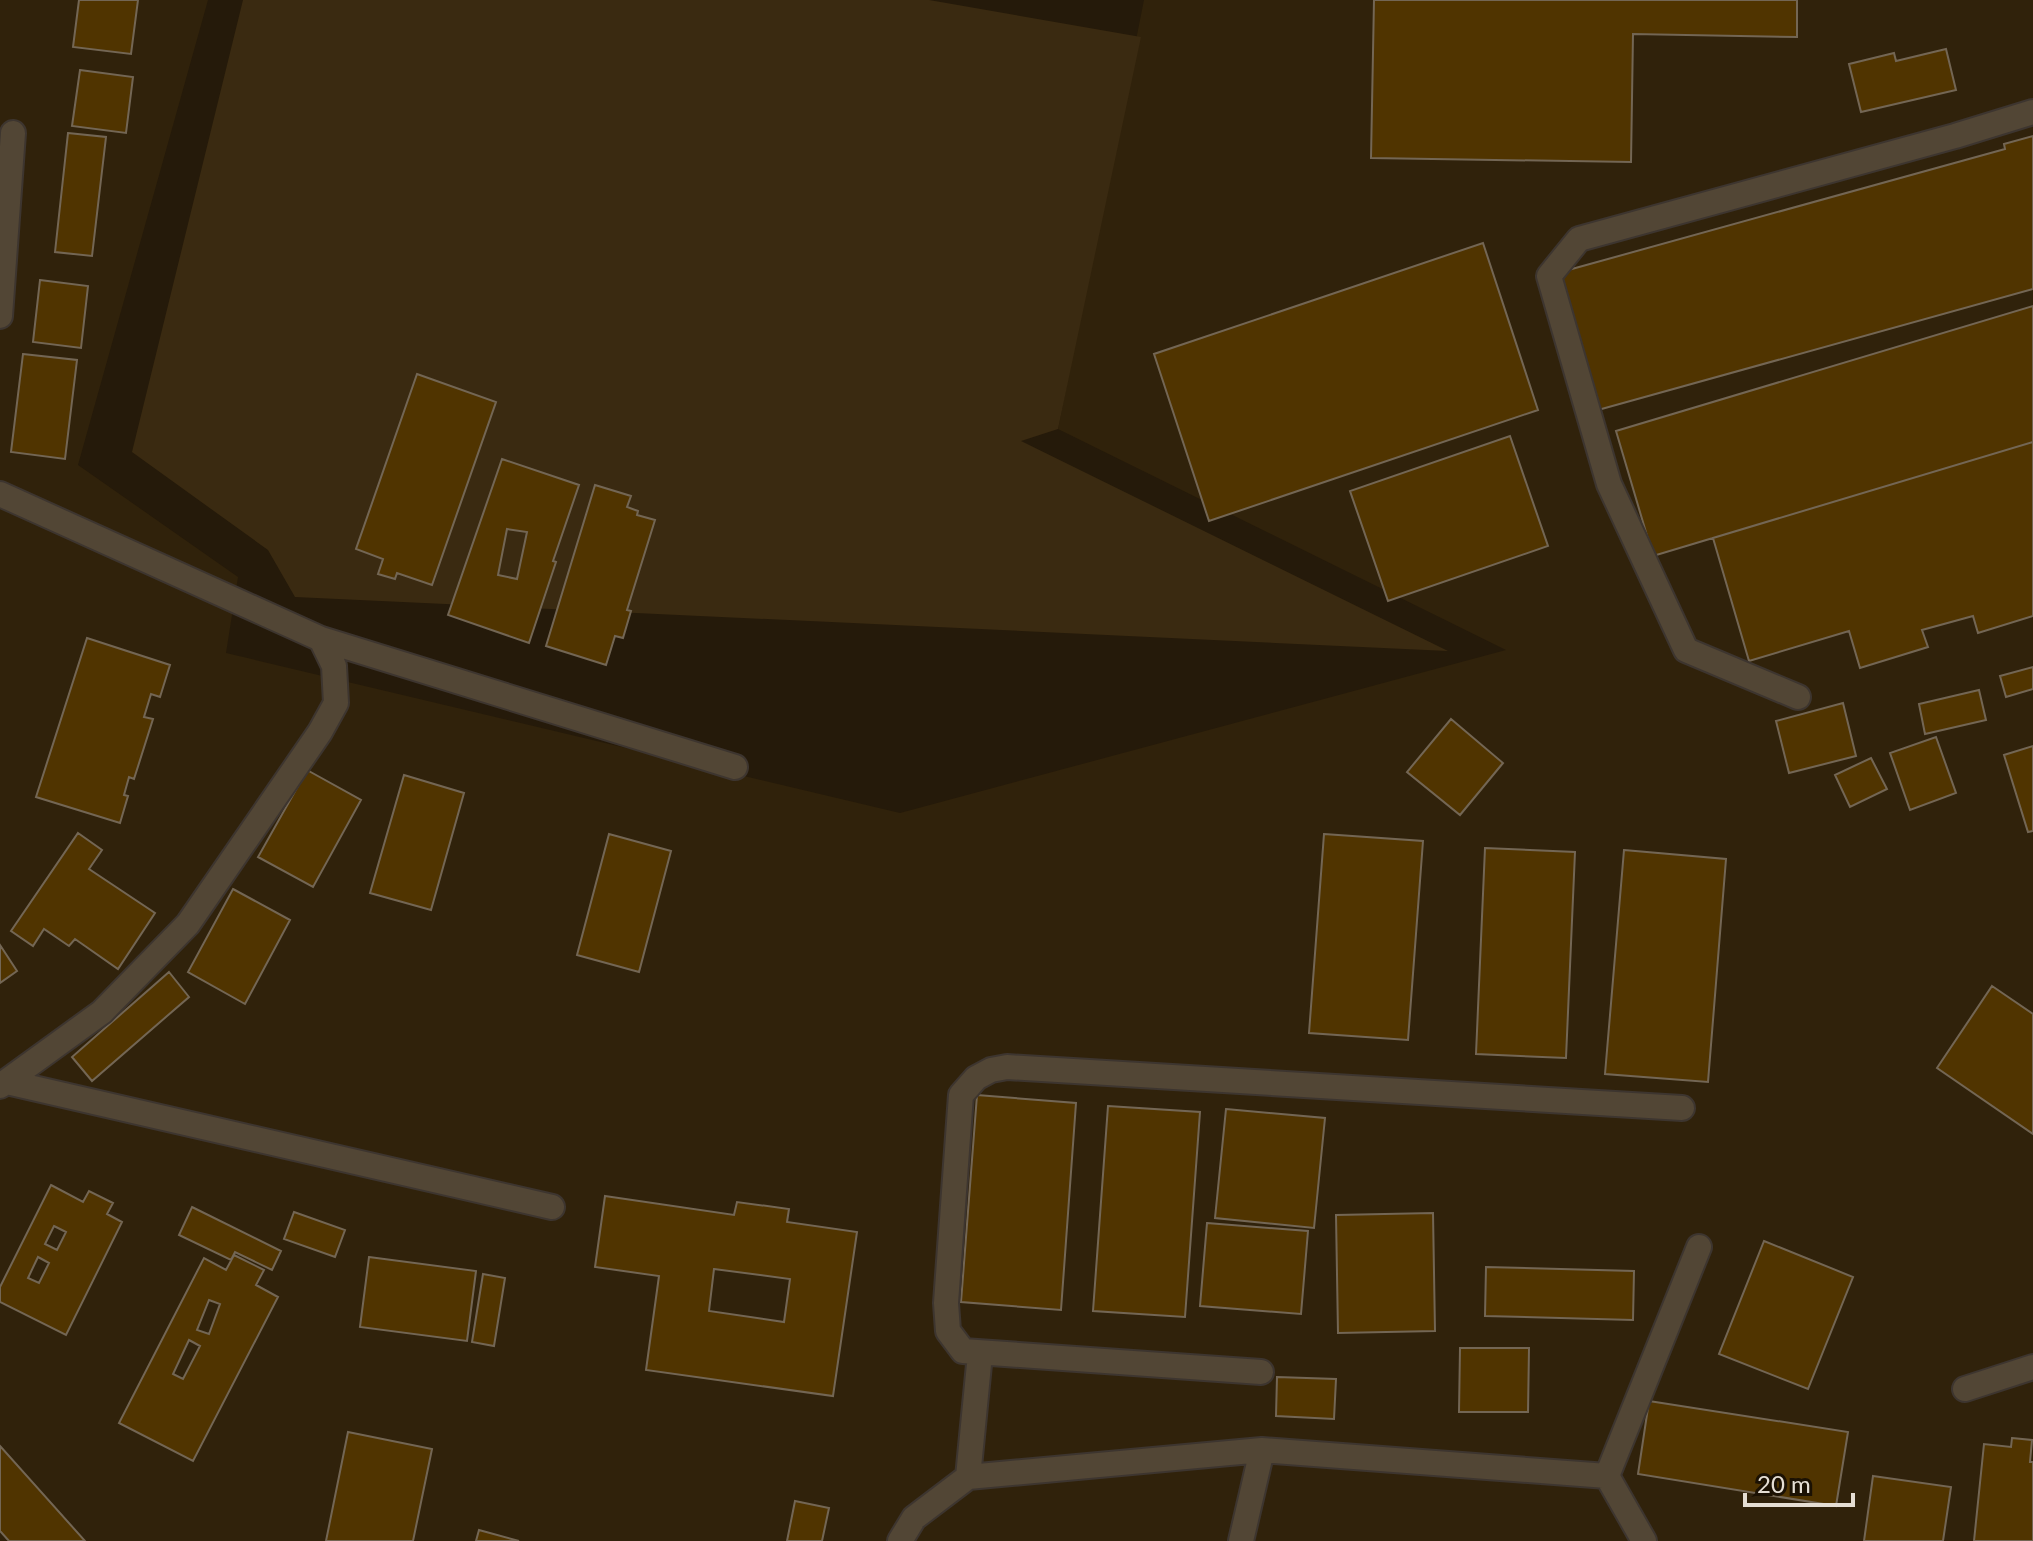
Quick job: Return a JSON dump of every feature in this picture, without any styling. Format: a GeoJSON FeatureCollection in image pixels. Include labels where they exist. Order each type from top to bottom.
{"type":"FeatureCollection","features":[{"type":"Feature","properties":{"kind":"lane"},"geometry":{"type":"LineString","coordinates":[[1798,697],[1686,650],[1609,484],[1549,276],[1579,239],[2033,112]]}},
{"type":"Feature","properties":{"kind":"lane"},"geometry":{"type":"LineString","coordinates":[[0,316],[13,133]]}},
{"type":"Feature","properties":{"kind":"lane"},"geometry":{"type":"LineString","coordinates":[[0,494],[321,639],[735,767]]}},
{"type":"Feature","properties":{"kind":"lane"},"geometry":{"type":"LineString","coordinates":[[3,1084],[102,1012],[188,924],[320,732],[336,703],[334,666],[321,639]]}},
{"type":"Feature","properties":{"kind":"lane"},"geometry":{"type":"LineString","coordinates":[[1261,1372],[963,1351],[948,1331],[946,1303],[961,1095],[976,1078],[991,1070],[1007,1067],[1682,1108]]}},
{"type":"Feature","properties":{"kind":"lane"},"geometry":{"type":"LineString","coordinates":[[3,1084],[552,1207]]}},
{"type":"Feature","properties":{"kind":"lane"},"geometry":{"type":"LineString","coordinates":[[1607,1476],[1699,1247]]}},
{"type":"Feature","properties":{"kind":"lane"},"geometry":{"type":"LineString","coordinates":[[968,1477],[980,1354]]}},
{"type":"Feature","properties":{"kind":"lane"},"geometry":{"type":"LineString","coordinates":[[1965,1389],[2033,1367]]}},
{"type":"Feature","properties":{"kind":"lane"},"geometry":{"type":"LineString","coordinates":[[900,1541],[914,1518],[968,1477],[1262,1450],[1607,1476]]}},
{"type":"Feature","properties":{"kind":"lane"},"geometry":{"type":"LineString","coordinates":[[1241,1541],[1262,1450]]}},
{"type":"Feature","properties":{"kind":"lane"},"geometry":{"type":"LineString","coordinates":[[1607,1476],[1644,1541]]}},
{"type":"Feature","properties":{"kind":"shaded area"},"geometry":{"type":"Polygon","coordinates":[[[0,0],[208,0],[78,465],[238,577],[226,653],[900,813],[1506,650],[1058,429],[1144,0],[2033,0],[2033,1541],[0,1541],[0,0]]]}},
{"type":"Feature","properties":{"kind":"shaded area"},"geometry":{"type":"Polygon","coordinates":[[[243,0],[929,0],[1141,37],[1058,429],[1021,441],[1448,651],[295,597],[268,550],[132,452],[243,0]]]}},
{"type":"Feature","properties":{"kind":"building"},"geometry":{"type":"Polygon","coordinates":[[[79,0],[138,0],[131,54],[73,47],[79,0]]]}},
{"type":"Feature","properties":{"kind":"building"},"geometry":{"type":"Polygon","coordinates":[[[1374,0],[1797,0],[1797,37],[1633,34],[1631,162],[1371,158],[1374,0]]]}},
{"type":"Feature","properties":{"kind":"building"},"geometry":{"type":"Polygon","coordinates":[[[1946,49],[1956,90],[1861,112],[1849,64],[1894,53],[1896,61],[1946,49]]]}},
{"type":"Feature","properties":{"kind":"building"},"geometry":{"type":"Polygon","coordinates":[[[80,70],[133,77],[126,133],[72,126],[80,70]]]}},
{"type":"Feature","properties":{"kind":"building"},"geometry":{"type":"Polygon","coordinates":[[[68,133],[106,137],[92,256],[55,252],[68,133]]]}},
{"type":"Feature","properties":{"kind":"building"},"geometry":{"type":"Polygon","coordinates":[[[2033,136],[2033,289],[1598,410],[1561,272],[2005,149],[2004,144],[2033,136]]]}},
{"type":"Feature","properties":{"kind":"building"},"geometry":{"type":"Polygon","coordinates":[[[1483,243],[1538,410],[1209,521],[1154,354],[1483,243]]]}},
{"type":"Feature","properties":{"kind":"building"},"geometry":{"type":"Polygon","coordinates":[[[40,280],[88,286],[81,348],[33,342],[40,280]]]}},
{"type":"Feature","properties":{"kind":"building"},"geometry":{"type":"Polygon","coordinates":[[[2033,306],[2033,442],[1653,556],[1616,431],[2033,306]]]}},
{"type":"Feature","properties":{"kind":"building"},"geometry":{"type":"Polygon","coordinates":[[[23,354],[77,360],[65,459],[11,452],[23,354]]]}},
{"type":"Feature","properties":{"kind":"building"},"geometry":{"type":"Polygon","coordinates":[[[417,374],[496,402],[432,585],[397,573],[395,579],[378,574],[383,559],[356,549],[417,374]]]}},
{"type":"Feature","properties":{"kind":"building"},"geometry":{"type":"Polygon","coordinates":[[[1510,436],[1548,546],[1388,601],[1350,491],[1510,436]]]}},
{"type":"Feature","properties":{"kind":"building"},"geometry":{"type":"Polygon","coordinates":[[[2033,442],[2033,616],[1978,633],[1973,616],[1922,630],[1928,647],[1860,668],[1849,631],[1749,661],[1713,538],[2033,442]]]}},
{"type":"Feature","properties":{"kind":"building"},"geometry":{"type":"Polygon","coordinates":[[[502,459],[579,485],[529,643],[448,615],[502,459]],[[507,529],[498,575],[517,579],[527,532],[507,529]]]}},
{"type":"Feature","properties":{"kind":"building"},"geometry":{"type":"Polygon","coordinates":[[[595,485],[631,496],[627,507],[638,511],[637,515],[655,520],[627,610],[631,611],[623,638],[615,636],[606,665],[546,646],[595,485]]]}},
{"type":"Feature","properties":{"kind":"building"},"geometry":{"type":"Polygon","coordinates":[[[87,638],[170,665],[160,697],[151,694],[144,717],[153,719],[134,779],[129,777],[124,795],[128,796],[120,823],[36,797],[87,638]]]}},
{"type":"Feature","properties":{"kind":"building"},"geometry":{"type":"Polygon","coordinates":[[[2033,667],[2033,689],[2006,697],[2000,676],[2033,667]]]}},
{"type":"Feature","properties":{"kind":"building"},"geometry":{"type":"Polygon","coordinates":[[[1979,690],[1986,720],[1925,734],[1919,704],[1979,690]]]}},
{"type":"Feature","properties":{"kind":"building"},"geometry":{"type":"Polygon","coordinates":[[[1843,703],[1856,756],[1789,773],[1776,721],[1843,703]]]}},
{"type":"Feature","properties":{"kind":"building"},"geometry":{"type":"Polygon","coordinates":[[[1451,719],[1503,763],[1460,815],[1407,772],[1451,719]]]}},
{"type":"Feature","properties":{"kind":"building"},"geometry":{"type":"Polygon","coordinates":[[[1936,737],[1956,793],[1910,810],[1890,753],[1936,737]]]}},
{"type":"Feature","properties":{"kind":"building"},"geometry":{"type":"Polygon","coordinates":[[[2033,746],[2033,831],[2028,832],[2004,755],[2033,746]]]}},
{"type":"Feature","properties":{"kind":"building"},"geometry":{"type":"Polygon","coordinates":[[[1871,758],[1887,789],[1850,807],[1835,775],[1871,758]]]}},
{"type":"Feature","properties":{"kind":"building"},"geometry":{"type":"Polygon","coordinates":[[[307,770],[361,800],[313,887],[258,857],[307,770]]]}},
{"type":"Feature","properties":{"kind":"building"},"geometry":{"type":"Polygon","coordinates":[[[404,775],[464,793],[431,910],[370,893],[404,775]]]}},
{"type":"Feature","properties":{"kind":"building"},"geometry":{"type":"Polygon","coordinates":[[[78,833],[102,850],[89,869],[155,913],[118,969],[75,939],[69,946],[44,929],[33,946],[11,931],[78,833]]]}},
{"type":"Feature","properties":{"kind":"building"},"geometry":{"type":"Polygon","coordinates":[[[609,834],[671,851],[639,972],[577,955],[609,834]]]}},
{"type":"Feature","properties":{"kind":"building"},"geometry":{"type":"Polygon","coordinates":[[[1324,834],[1423,841],[1408,1040],[1309,1033],[1324,834]]]}},
{"type":"Feature","properties":{"kind":"building"},"geometry":{"type":"Polygon","coordinates":[[[1485,848],[1575,852],[1566,1058],[1476,1054],[1485,848]]]}},
{"type":"Feature","properties":{"kind":"building"},"geometry":{"type":"Polygon","coordinates":[[[1624,850],[1726,859],[1708,1082],[1605,1074],[1624,850]]]}},
{"type":"Feature","properties":{"kind":"building"},"geometry":{"type":"Polygon","coordinates":[[[233,889],[290,920],[245,1004],[188,972],[233,889]]]}},
{"type":"Feature","properties":{"kind":"building"},"geometry":{"type":"Polygon","coordinates":[[[0,945],[17,971],[0,983],[0,945]]]}},
{"type":"Feature","properties":{"kind":"building"},"geometry":{"type":"Polygon","coordinates":[[[169,972],[189,997],[92,1081],[72,1057],[169,972]]]}},
{"type":"Feature","properties":{"kind":"building"},"geometry":{"type":"Polygon","coordinates":[[[1992,986],[2033,1014],[2033,1134],[1937,1068],[1992,986]]]}},
{"type":"Feature","properties":{"kind":"building"},"geometry":{"type":"Polygon","coordinates":[[[977,1095],[1076,1103],[1061,1310],[961,1302],[977,1095]]]}},
{"type":"Feature","properties":{"kind":"building"},"geometry":{"type":"Polygon","coordinates":[[[1108,1106],[1200,1112],[1185,1317],[1093,1311],[1108,1106]]]}},
{"type":"Feature","properties":{"kind":"building"},"geometry":{"type":"Polygon","coordinates":[[[1226,1109],[1325,1118],[1314,1228],[1215,1218],[1226,1109]]]}},
{"type":"Feature","properties":{"kind":"building"},"geometry":{"type":"Polygon","coordinates":[[[51,1185],[83,1202],[89,1191],[113,1203],[107,1214],[122,1222],[66,1335],[0,1302],[0,1287],[51,1185]],[[54,1226],[45,1244],[57,1250],[66,1232],[54,1226]],[[38,1257],[28,1278],[39,1283],[49,1263],[38,1257]]]}},
{"type":"Feature","properties":{"kind":"building"},"geometry":{"type":"Polygon","coordinates":[[[605,1196],[734,1215],[737,1202],[789,1209],[787,1222],[857,1232],[833,1396],[646,1370],[659,1276],[595,1267],[605,1196]],[[714,1269],[709,1311],[784,1322],[790,1279],[714,1269]]]}},
{"type":"Feature","properties":{"kind":"building"},"geometry":{"type":"Polygon","coordinates":[[[192,1207],[281,1251],[272,1270],[235,1252],[231,1260],[179,1235],[192,1207]]]}},
{"type":"Feature","properties":{"kind":"building"},"geometry":{"type":"Polygon","coordinates":[[[294,1212],[345,1230],[335,1257],[284,1239],[294,1212]]]}},
{"type":"Feature","properties":{"kind":"building"},"geometry":{"type":"Polygon","coordinates":[[[1433,1213],[1435,1331],[1338,1333],[1336,1215],[1433,1213]]]}},
{"type":"Feature","properties":{"kind":"building"},"geometry":{"type":"Polygon","coordinates":[[[1207,1223],[1308,1231],[1301,1314],[1200,1306],[1207,1223]]]}},
{"type":"Feature","properties":{"kind":"building"},"geometry":{"type":"Polygon","coordinates":[[[1764,1241],[1853,1277],[1808,1389],[1719,1354],[1764,1241]]]}},
{"type":"Feature","properties":{"kind":"building"},"geometry":{"type":"Polygon","coordinates":[[[234,1255],[264,1270],[256,1285],[278,1297],[193,1461],[119,1423],[204,1258],[226,1270],[234,1255]],[[209,1300],[197,1330],[209,1334],[220,1304],[209,1300]],[[189,1340],[173,1374],[183,1379],[200,1346],[189,1340]]]}},
{"type":"Feature","properties":{"kind":"building"},"geometry":{"type":"Polygon","coordinates":[[[369,1257],[476,1271],[467,1341],[360,1327],[369,1257]]]}},
{"type":"Feature","properties":{"kind":"building"},"geometry":{"type":"Polygon","coordinates":[[[1486,1267],[1634,1271],[1633,1320],[1485,1316],[1486,1267]]]}},
{"type":"Feature","properties":{"kind":"building"},"geometry":{"type":"Polygon","coordinates":[[[483,1274],[505,1278],[494,1346],[472,1342],[483,1274]]]}},
{"type":"Feature","properties":{"kind":"building"},"geometry":{"type":"Polygon","coordinates":[[[1460,1348],[1529,1348],[1528,1412],[1459,1412],[1460,1348]]]}},
{"type":"Feature","properties":{"kind":"building"},"geometry":{"type":"Polygon","coordinates":[[[1277,1377],[1336,1379],[1334,1419],[1276,1416],[1277,1377]]]}},
{"type":"Feature","properties":{"kind":"building"},"geometry":{"type":"Polygon","coordinates":[[[1649,1401],[1848,1432],[1836,1506],[1638,1474],[1649,1401]]]}},
{"type":"Feature","properties":{"kind":"building"},"geometry":{"type":"Polygon","coordinates":[[[348,1432],[432,1449],[413,1541],[326,1541],[348,1432]]]}},
{"type":"Feature","properties":{"kind":"building"},"geometry":{"type":"Polygon","coordinates":[[[2012,1438],[2032,1440],[2033,1541],[1974,1541],[1984,1444],[2011,1447],[2012,1438]]]}},
{"type":"Feature","properties":{"kind":"building"},"geometry":{"type":"Polygon","coordinates":[[[0,1446],[85,1541],[9,1541],[0,1531],[0,1446]]]}},
{"type":"Feature","properties":{"kind":"building"},"geometry":{"type":"Polygon","coordinates":[[[1873,1476],[1951,1487],[1943,1541],[1864,1541],[1873,1476]]]}},
{"type":"Feature","properties":{"kind":"building"},"geometry":{"type":"Polygon","coordinates":[[[795,1501],[829,1508],[822,1541],[787,1541],[795,1501]]]}},
{"type":"Feature","properties":{"kind":"building"},"geometry":{"type":"Polygon","coordinates":[[[479,1530],[519,1541],[476,1541],[479,1530]]]}}]}
